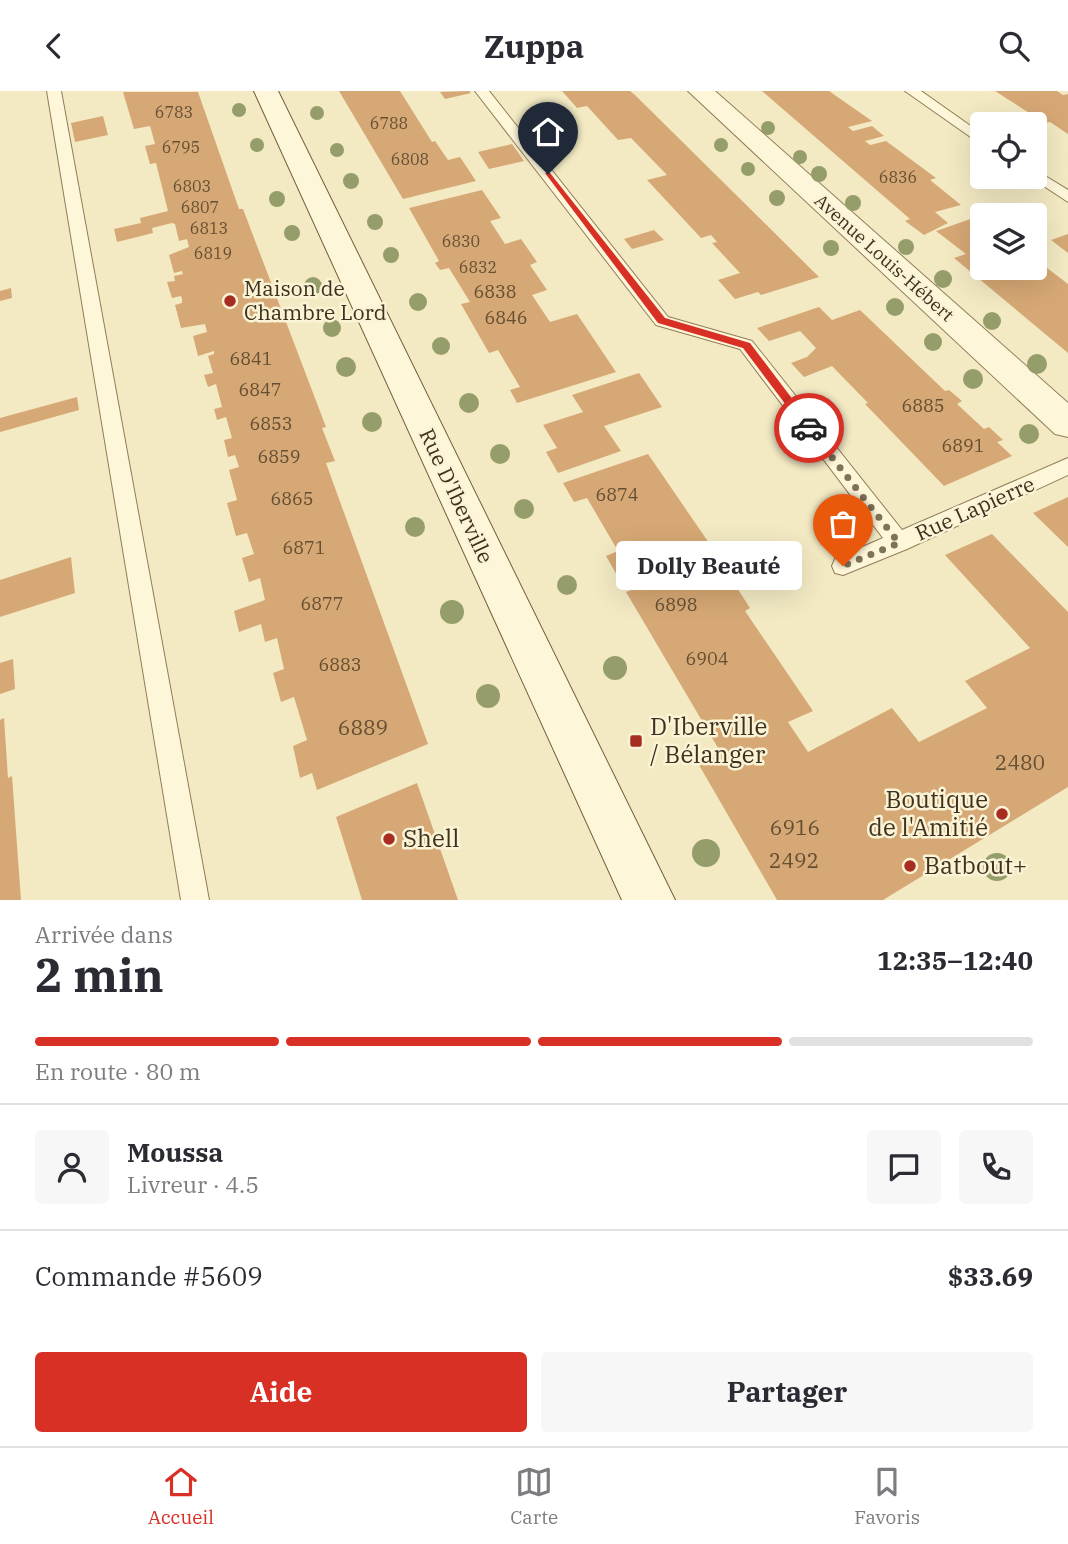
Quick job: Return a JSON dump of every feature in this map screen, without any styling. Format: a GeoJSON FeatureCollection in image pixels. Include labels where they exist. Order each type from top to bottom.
{"type":"FeatureCollection","features":[{"type":"Feature","properties":{"kind":"main road","name":"Rue D'Iberville"},"geometry":{"type":"LineString","coordinates":[[266,91],[649,900]]}},
{"type":"Feature","properties":{"kind":"main road","name":"Avenue Louis-Hébert"},"geometry":{"type":"LineString","coordinates":[[701,91],[1068,424]]}},
{"type":"Feature","properties":{"kind":"lane"},"geometry":{"type":"LineString","coordinates":[[54,91],[195,900]]}},
{"type":"Feature","properties":{"kind":"lane"},"geometry":{"type":"LineString","coordinates":[[482,91],[662,321],[746,345],[899,543]]}},
{"type":"Feature","properties":{"kind":"lane"},"geometry":{"type":"LineString","coordinates":[[912,91],[970,132]]}},
{"type":"Feature","properties":{"kind":"lane"},"geometry":{"type":"LineString","coordinates":[[1047,182],[1068,197]]}},
{"type":"Feature","properties":{"kind":"lane","name":"Rue Lapierre"},"geometry":{"type":"LineString","coordinates":[[843,566],[1068,466]]}},
{"type":"Feature","properties":{"kind":"building"},"geometry":{"type":"Polygon","coordinates":[[[339,91],[400,91],[432,142],[435,141],[448,160],[460,157],[476,181],[403,199],[339,91]]]}},
{"type":"Feature","properties":{"kind":"building"},"geometry":{"type":"Polygon","coordinates":[[[562,91],[630,91],[819,277],[761,295],[758,292],[735,299],[718,280],[740,273],[712,243],[717,242],[711,235],[701,238],[647,180],[667,175],[631,138],[618,140],[587,106],[577,108],[562,91]]]}},
{"type":"Feature","properties":{"kind":"building"},"geometry":{"type":"Polygon","coordinates":[[[762,91],[829,91],[872,121],[848,127],[853,131],[872,126],[884,136],[865,141],[870,145],[886,141],[936,178],[930,180],[961,205],[935,212],[948,223],[924,235],[905,221],[910,219],[762,91]]]}},
{"type":"Feature","properties":{"kind":"building"},"geometry":{"type":"Polygon","coordinates":[[[995,91],[1057,91],[1063,95],[1068,94],[1068,134],[1047,123],[1047,112],[1028,112],[995,91]]]}},
{"type":"Feature","properties":{"kind":"building"},"geometry":{"type":"Polygon","coordinates":[[[123,92],[198,92],[239,209],[243,209],[326,427],[322,428],[335,461],[326,463],[428,744],[317,790],[312,773],[300,778],[293,746],[307,740],[294,697],[281,702],[273,673],[284,669],[277,638],[265,642],[261,624],[239,632],[234,611],[265,600],[260,578],[249,582],[242,558],[254,554],[247,533],[236,536],[227,503],[237,500],[229,470],[239,467],[235,455],[228,457],[224,440],[232,438],[226,417],[217,420],[214,409],[222,407],[216,384],[208,387],[204,375],[213,373],[208,356],[214,354],[214,351],[198,356],[193,336],[207,332],[205,324],[181,328],[175,305],[182,303],[182,299],[181,296],[172,298],[167,282],[175,281],[174,276],[183,274],[182,271],[174,273],[169,255],[189,247],[187,239],[179,241],[175,224],[172,223],[152,228],[153,233],[117,242],[114,229],[141,223],[140,218],[168,211],[156,163],[150,164],[145,146],[155,144],[150,126],[134,129],[123,92]]]}},
{"type":"Feature","properties":{"kind":"building"},"geometry":{"type":"Polygon","coordinates":[[[440,92],[471,93],[445,99],[440,92]]]}},
{"type":"Feature","properties":{"kind":"building"},"geometry":{"type":"Polygon","coordinates":[[[103,116],[108,135],[75,142],[71,123],[103,116]]]}},
{"type":"Feature","properties":{"kind":"building"},"geometry":{"type":"Polygon","coordinates":[[[512,144],[524,161],[489,169],[478,152],[512,144]]]}},
{"type":"Feature","properties":{"kind":"building"},"geometry":{"type":"Polygon","coordinates":[[[482,190],[501,218],[490,221],[505,244],[521,239],[537,262],[530,265],[547,290],[532,295],[550,322],[577,314],[616,372],[517,403],[510,390],[520,387],[498,350],[489,353],[461,304],[470,302],[449,268],[440,270],[435,263],[439,261],[409,208],[482,190]]]}},
{"type":"Feature","properties":{"kind":"building"},"geometry":{"type":"Polygon","coordinates":[[[970,219],[970,271],[954,258],[966,254],[936,231],[970,219]]]}},
{"type":"Feature","properties":{"kind":"building"},"geometry":{"type":"Polygon","coordinates":[[[654,230],[664,240],[632,249],[624,239],[654,230]]]}},
{"type":"Feature","properties":{"kind":"building"},"geometry":{"type":"Polygon","coordinates":[[[1068,234],[1068,253],[1051,240],[1068,234]]]}},
{"type":"Feature","properties":{"kind":"building"},"geometry":{"type":"Polygon","coordinates":[[[1047,268],[1068,284],[1068,353],[980,280],[1047,280],[1047,268]]]}},
{"type":"Feature","properties":{"kind":"building"},"geometry":{"type":"Polygon","coordinates":[[[11,288],[12,298],[0,301],[0,291],[11,288]]]}},
{"type":"Feature","properties":{"kind":"building"},"geometry":{"type":"Polygon","coordinates":[[[819,307],[832,320],[860,310],[945,391],[949,390],[962,401],[957,404],[984,429],[989,427],[1003,440],[997,442],[1012,456],[944,486],[832,366],[804,377],[791,363],[807,357],[816,348],[800,331],[769,341],[757,328],[819,307]]]}},
{"type":"Feature","properties":{"kind":"building"},"geometry":{"type":"Polygon","coordinates":[[[639,373],[662,407],[604,426],[621,451],[558,473],[546,452],[557,448],[543,425],[583,412],[572,395],[639,373]]]}},
{"type":"Feature","properties":{"kind":"building"},"geometry":{"type":"Polygon","coordinates":[[[77,397],[79,410],[0,432],[0,418],[77,397]]]}},
{"type":"Feature","properties":{"kind":"building"},"geometry":{"type":"Polygon","coordinates":[[[648,454],[709,543],[618,577],[606,556],[618,551],[587,498],[574,502],[563,483],[648,454]]]}},
{"type":"Feature","properties":{"kind":"building"},"geometry":{"type":"Polygon","coordinates":[[[1068,497],[1068,547],[1033,513],[1068,497]]]}},
{"type":"Feature","properties":{"kind":"building"},"geometry":{"type":"Polygon","coordinates":[[[992,534],[1068,612],[1068,787],[883,900],[777,900],[699,765],[721,753],[626,592],[717,557],[750,608],[745,611],[813,711],[788,722],[808,752],[892,708],[919,742],[987,708],[965,681],[1030,648],[945,555],[992,534]]]}},
{"type":"Feature","properties":{"kind":"building"},"geometry":{"type":"Polygon","coordinates":[[[71,557],[75,593],[0,617],[0,580],[71,557]]]}},
{"type":"Feature","properties":{"kind":"building"},"geometry":{"type":"Polygon","coordinates":[[[13,659],[15,689],[0,694],[0,663],[13,659]]]}},
{"type":"Feature","properties":{"kind":"building"},"geometry":{"type":"Polygon","coordinates":[[[4,718],[8,778],[12,776],[21,900],[0,900],[0,720],[4,718]]]}},
{"type":"Feature","properties":{"kind":"building","name":"Shell"},"geometry":{"type":"Polygon","coordinates":[[[417,783],[458,900],[362,900],[336,817],[417,783]]]}},
{"type":"Feature","properties":{"kind":"way so far"},"geometry":{"type":"LineString","coordinates":[[809,428],[899,543],[843,566]]}},
{"type":"Feature","properties":{"kind":"place","name":"Maison de Chambre Lord"},"geometry":{"type":"Point","coordinates":[230,301]}},
{"type":"Feature","properties":{"kind":"place","name":"Dolly Beauté"},"geometry":{"type":"Point","coordinates":[843,566]}},
{"type":"Feature","properties":{"kind":"place","name":"D'Iberville / Bélanger"},"geometry":{"type":"Point","coordinates":[636,741]}},
{"type":"Feature","properties":{"kind":"place","name":"Boutique de l'Amitié"},"geometry":{"type":"Point","coordinates":[1002,814]}},
{"type":"Feature","properties":{"kind":"place","name":"Shell"},"geometry":{"type":"Point","coordinates":[389,839]}},
{"type":"Feature","properties":{"kind":"place","name":"Batbout+"},"geometry":{"type":"Point","coordinates":[910,866]}},
{"type":"Feature","properties":{"kind":"route"},"geometry":{"type":"LineString","coordinates":[[548,174],[662,321],[746,345],[809,428]]}}]}
